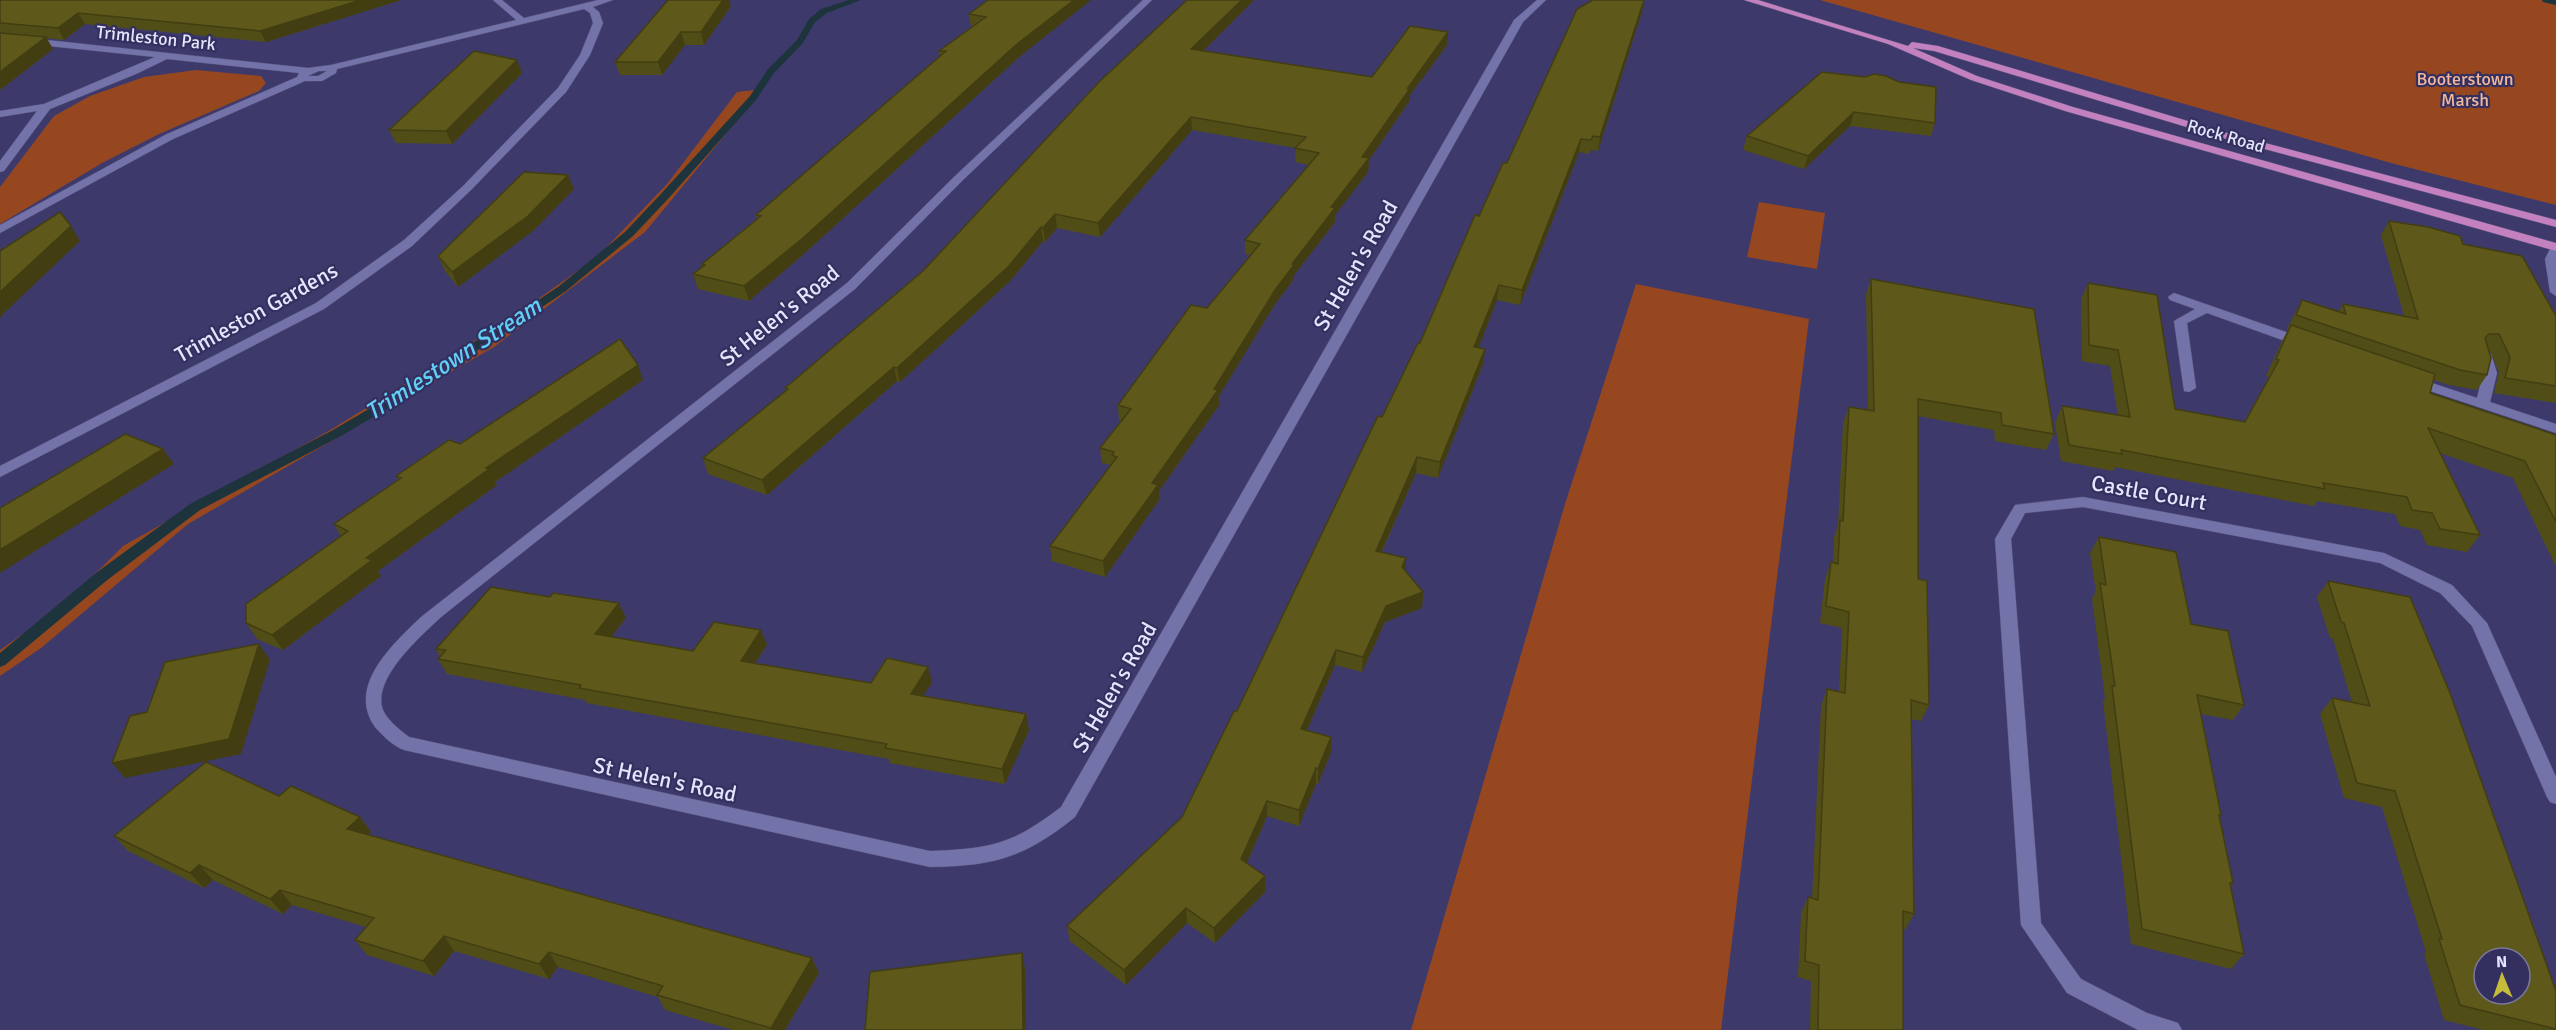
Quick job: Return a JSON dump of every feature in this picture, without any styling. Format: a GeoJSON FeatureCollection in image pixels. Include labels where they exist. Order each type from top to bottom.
{"type":"FeatureCollection","features":[{"type":"Feature","properties":{"kind":"main road","name":"Rock Road"},"geometry":{"type":"LineString","coordinates":[[1748,0],[1891,42],[1974,78],[2069,109],[2556,248]]}},
{"type":"Feature","properties":{"kind":"main road","name":"Rock Road"},"geometry":{"type":"LineString","coordinates":[[1891,42],[1935,48],[2227,135],[2556,224]]}},
{"type":"Feature","properties":{"kind":"street"},"geometry":{"type":"LineString","coordinates":[[497,0],[521,20]]}},
{"type":"Feature","properties":{"kind":"street"},"geometry":{"type":"LineString","coordinates":[[0,230],[169,136],[318,68],[331,68],[609,0]]}},
{"type":"Feature","properties":{"kind":"street","name":"St Helen's Road"},"geometry":{"type":"LineString","coordinates":[[1149,0],[958,178],[851,286],[435,613],[401,647],[376,682],[373,704],[387,729],[404,743],[930,859],[980,858],[1016,848],[1040,835],[1068,812],[1519,20],[1542,0]]}},
{"type":"Feature","properties":{"kind":"street","name":"Trimleston Gardens"},"geometry":{"type":"LineString","coordinates":[[0,472],[320,306],[408,243],[467,188],[562,90],[585,55],[598,23],[594,12],[586,6]]}},
{"type":"Feature","properties":{"kind":"street","name":"Trimleston Park"},"geometry":{"type":"LineString","coordinates":[[0,38],[165,56],[306,75]]}},
{"type":"Feature","properties":{"kind":"street"},"geometry":{"type":"LineString","coordinates":[[0,114],[45,107],[133,72],[165,56]]}},
{"type":"Feature","properties":{"kind":"street"},"geometry":{"type":"LineString","coordinates":[[0,169],[45,107]]}},
{"type":"Feature","properties":{"kind":"street"},"geometry":{"type":"LineString","coordinates":[[2556,248],[2551,259],[2556,292]]}},
{"type":"Feature","properties":{"kind":"street"},"geometry":{"type":"LineString","coordinates":[[2174,297],[2316,347]]}},
{"type":"Feature","properties":{"kind":"street"},"geometry":{"type":"LineString","coordinates":[[2189,388],[2180,321],[2205,309]]}},
{"type":"Feature","properties":{"kind":"street"},"geometry":{"type":"LineString","coordinates":[[2482,405],[2490,373],[2484,354]]}},
{"type":"Feature","properties":{"kind":"street"},"geometry":{"type":"LineString","coordinates":[[2403,378],[2556,429]]}},
{"type":"Feature","properties":{"kind":"street","name":"Castle Court"},"geometry":{"type":"LineString","coordinates":[[2171,1030],[2143,1022],[2074,986],[2031,925],[2003,539],[2020,509],[2082,502],[2384,558],[2446,589],[2479,623],[2556,797]]}},
{"type":"Feature","properties":{"kind":"green space","name":"Booterstown Marsh"},"geometry":{"type":"Polygon","coordinates":[[[1820,0],[2556,0],[2556,205],[2391,163],[1820,0]]]}},
{"type":"Feature","properties":{"kind":"green space"},"geometry":{"type":"Polygon","coordinates":[[[196,70],[261,76],[266,83],[259,91],[159,134],[102,163],[0,224],[0,187],[54,116],[90,96],[144,77],[196,70]]]}},
{"type":"Feature","properties":{"kind":"green space"},"geometry":{"type":"Polygon","coordinates":[[[763,89],[645,232],[494,347],[188,524],[41,648],[0,676],[0,650],[63,606],[123,546],[332,429],[510,319],[597,257],[667,184],[737,92],[763,89]]]}},
{"type":"Feature","properties":{"kind":"green space"},"geometry":{"type":"Polygon","coordinates":[[[1759,202],[1825,213],[1817,269],[1747,257],[1759,202]]]}},
{"type":"Feature","properties":{"kind":"green space"},"geometry":{"type":"Polygon","coordinates":[[[1636,284],[1809,319],[1721,1030],[1411,1030],[1565,504],[1636,284]]]}},
{"type":"Feature","properties":{"kind":"building"},"geometry":{"type":"Polygon","coordinates":[[[0,0],[361,0],[260,31],[78,13],[58,28],[0,23],[0,0]]]}},
{"type":"Feature","properties":{"kind":"building"},"geometry":{"type":"Polygon","coordinates":[[[668,0],[723,0],[701,32],[681,32],[658,62],[615,62],[668,0]]]}},
{"type":"Feature","properties":{"kind":"building"},"geometry":{"type":"Polygon","coordinates":[[[988,0],[1074,0],[1017,44],[803,238],[744,286],[693,274],[761,216],[756,215],[946,51],[939,51],[986,17],[969,14],[988,0]]]}},
{"type":"Feature","properties":{"kind":"building"},"geometry":{"type":"Polygon","coordinates":[[[1187,0],[1242,0],[1191,49],[1372,77],[1410,26],[1448,32],[1362,157],[1369,158],[1331,207],[1335,208],[1275,290],[1214,389],[1218,390],[1152,483],[1158,485],[1103,561],[1050,546],[1117,457],[1112,455],[1114,452],[1100,448],[1131,409],[1118,405],[1191,305],[1207,308],[1260,244],[1245,240],[1319,153],[1295,148],[1306,137],[1191,117],[1098,223],[1055,214],[1043,228],[1041,227],[1008,267],[897,368],[894,367],[762,480],[703,458],[788,389],[785,388],[923,271],[1099,82],[1187,0]]]}},
{"type":"Feature","properties":{"kind":"building"},"geometry":{"type":"Polygon","coordinates":[[[1593,0],[1644,0],[1600,137],[1593,136],[1591,140],[1581,139],[1522,290],[1499,285],[1474,347],[1485,349],[1440,462],[1417,457],[1376,551],[1406,558],[1402,567],[1423,592],[1386,606],[1363,657],[1336,650],[1301,729],[1331,737],[1318,769],[1316,768],[1299,810],[1267,801],[1241,859],[1265,876],[1214,928],[1186,908],[1124,970],[1067,926],[1182,817],[1234,711],[1237,711],[1378,416],[1382,417],[1420,343],[1475,215],[1479,216],[1503,163],[1507,163],[1577,9],[1593,0]]]}},
{"type":"Feature","properties":{"kind":"building"},"geometry":{"type":"Polygon","coordinates":[[[0,33],[46,37],[0,72],[0,33]]]}},
{"type":"Feature","properties":{"kind":"building"},"geometry":{"type":"Polygon","coordinates":[[[474,51],[517,60],[446,131],[389,130],[474,51]]]}},
{"type":"Feature","properties":{"kind":"building"},"geometry":{"type":"Polygon","coordinates":[[[1822,72],[1865,77],[1874,74],[1899,82],[1936,87],[1935,123],[1854,112],[1808,156],[1747,136],[1822,72]]]}},
{"type":"Feature","properties":{"kind":"building"},"geometry":{"type":"Polygon","coordinates":[[[524,172],[568,175],[528,216],[452,272],[438,256],[524,172]]]}},
{"type":"Feature","properties":{"kind":"building"},"geometry":{"type":"Polygon","coordinates":[[[60,212],[71,226],[0,292],[0,251],[60,212]]]}},
{"type":"Feature","properties":{"kind":"building"},"geometry":{"type":"Polygon","coordinates":[[[2389,221],[2428,227],[2460,236],[2463,244],[2522,256],[2556,316],[2556,386],[2505,378],[2510,357],[2499,334],[2489,334],[2485,338],[2491,358],[2487,375],[2460,370],[2296,315],[2302,300],[2346,314],[2343,304],[2418,319],[2389,221]]]}},
{"type":"Feature","properties":{"kind":"building"},"geometry":{"type":"Polygon","coordinates":[[[1871,279],[2034,309],[2054,434],[2002,425],[2001,413],[1918,399],[1918,579],[1927,581],[1929,705],[1911,700],[1914,914],[1903,911],[1903,1030],[1818,1030],[1819,965],[1805,961],[1808,897],[1818,900],[1827,689],[1845,693],[1849,612],[1826,606],[1831,562],[1838,564],[1840,520],[1843,521],[1849,407],[1874,411],[1871,279]]]}},
{"type":"Feature","properties":{"kind":"building"},"geometry":{"type":"Polygon","coordinates":[[[2088,283],[2157,295],[2175,409],[2245,422],[2279,360],[2276,359],[2291,325],[2435,374],[2430,393],[2556,435],[2556,522],[2525,461],[2428,428],[2480,535],[2440,529],[2432,513],[2412,510],[2407,497],[2323,483],[2325,489],[2121,450],[2122,454],[2069,445],[2062,406],[2130,417],[2118,350],[2089,345],[2088,283]]]}},
{"type":"Feature","properties":{"kind":"building"},"geometry":{"type":"Polygon","coordinates":[[[620,339],[638,365],[486,468],[489,469],[366,558],[372,560],[272,635],[246,623],[246,604],[348,531],[334,524],[401,478],[396,476],[449,440],[460,444],[620,339]]]}},
{"type":"Feature","properties":{"kind":"building"},"geometry":{"type":"Polygon","coordinates":[[[125,434],[163,449],[0,550],[0,508],[125,434]]]}},
{"type":"Feature","properties":{"kind":"building"},"geometry":{"type":"Polygon","coordinates":[[[2099,537],[2176,552],[2191,624],[2228,631],[2244,705],[2197,695],[2221,815],[2219,815],[2233,883],[2230,883],[2244,954],[2142,929],[2112,686],[2115,686],[2100,583],[2106,585],[2099,537]]]}},
{"type":"Feature","properties":{"kind":"building"},"geometry":{"type":"Polygon","coordinates":[[[2328,581],[2410,597],[2450,693],[2556,991],[2556,1029],[2460,1005],[2439,939],[2442,939],[2395,791],[2357,783],[2332,698],[2370,706],[2344,623],[2341,622],[2328,581]]]}},
{"type":"Feature","properties":{"kind":"building"},"geometry":{"type":"Polygon","coordinates":[[[491,587],[550,597],[553,593],[619,603],[595,634],[693,651],[714,622],[761,630],[741,661],[871,683],[887,658],[928,667],[911,694],[1026,714],[1002,769],[885,748],[887,744],[579,688],[581,685],[438,659],[446,650],[436,649],[491,587]]]}},
{"type":"Feature","properties":{"kind":"building"},"geometry":{"type":"Polygon","coordinates":[[[259,644],[229,739],[112,763],[130,716],[147,712],[165,662],[259,644]]]}},
{"type":"Feature","properties":{"kind":"building"},"geometry":{"type":"Polygon","coordinates":[[[206,762],[279,796],[291,786],[360,817],[347,829],[812,958],[771,1028],[657,995],[663,986],[549,952],[539,964],[444,936],[423,961],[355,940],[374,918],[280,890],[270,899],[199,865],[190,873],[114,836],[206,762]]]}},
{"type":"Feature","properties":{"kind":"building"},"geometry":{"type":"Polygon","coordinates":[[[1022,953],[1023,1030],[865,1030],[870,972],[1022,953]]]}},
{"type":"Feature","properties":{"kind":"waterway","name":"Trimlestown Stream"},"geometry":{"type":"LineString","coordinates":[[0,661],[101,577],[195,507],[337,433],[407,392],[562,289],[629,234],[663,198],[753,98],[771,71],[800,41],[812,21],[824,11],[857,0]]}},
{"type":"Feature","properties":{"kind":"waterway"},"geometry":{"type":"LineString","coordinates":[[2546,0],[2556,3]]}}]}
